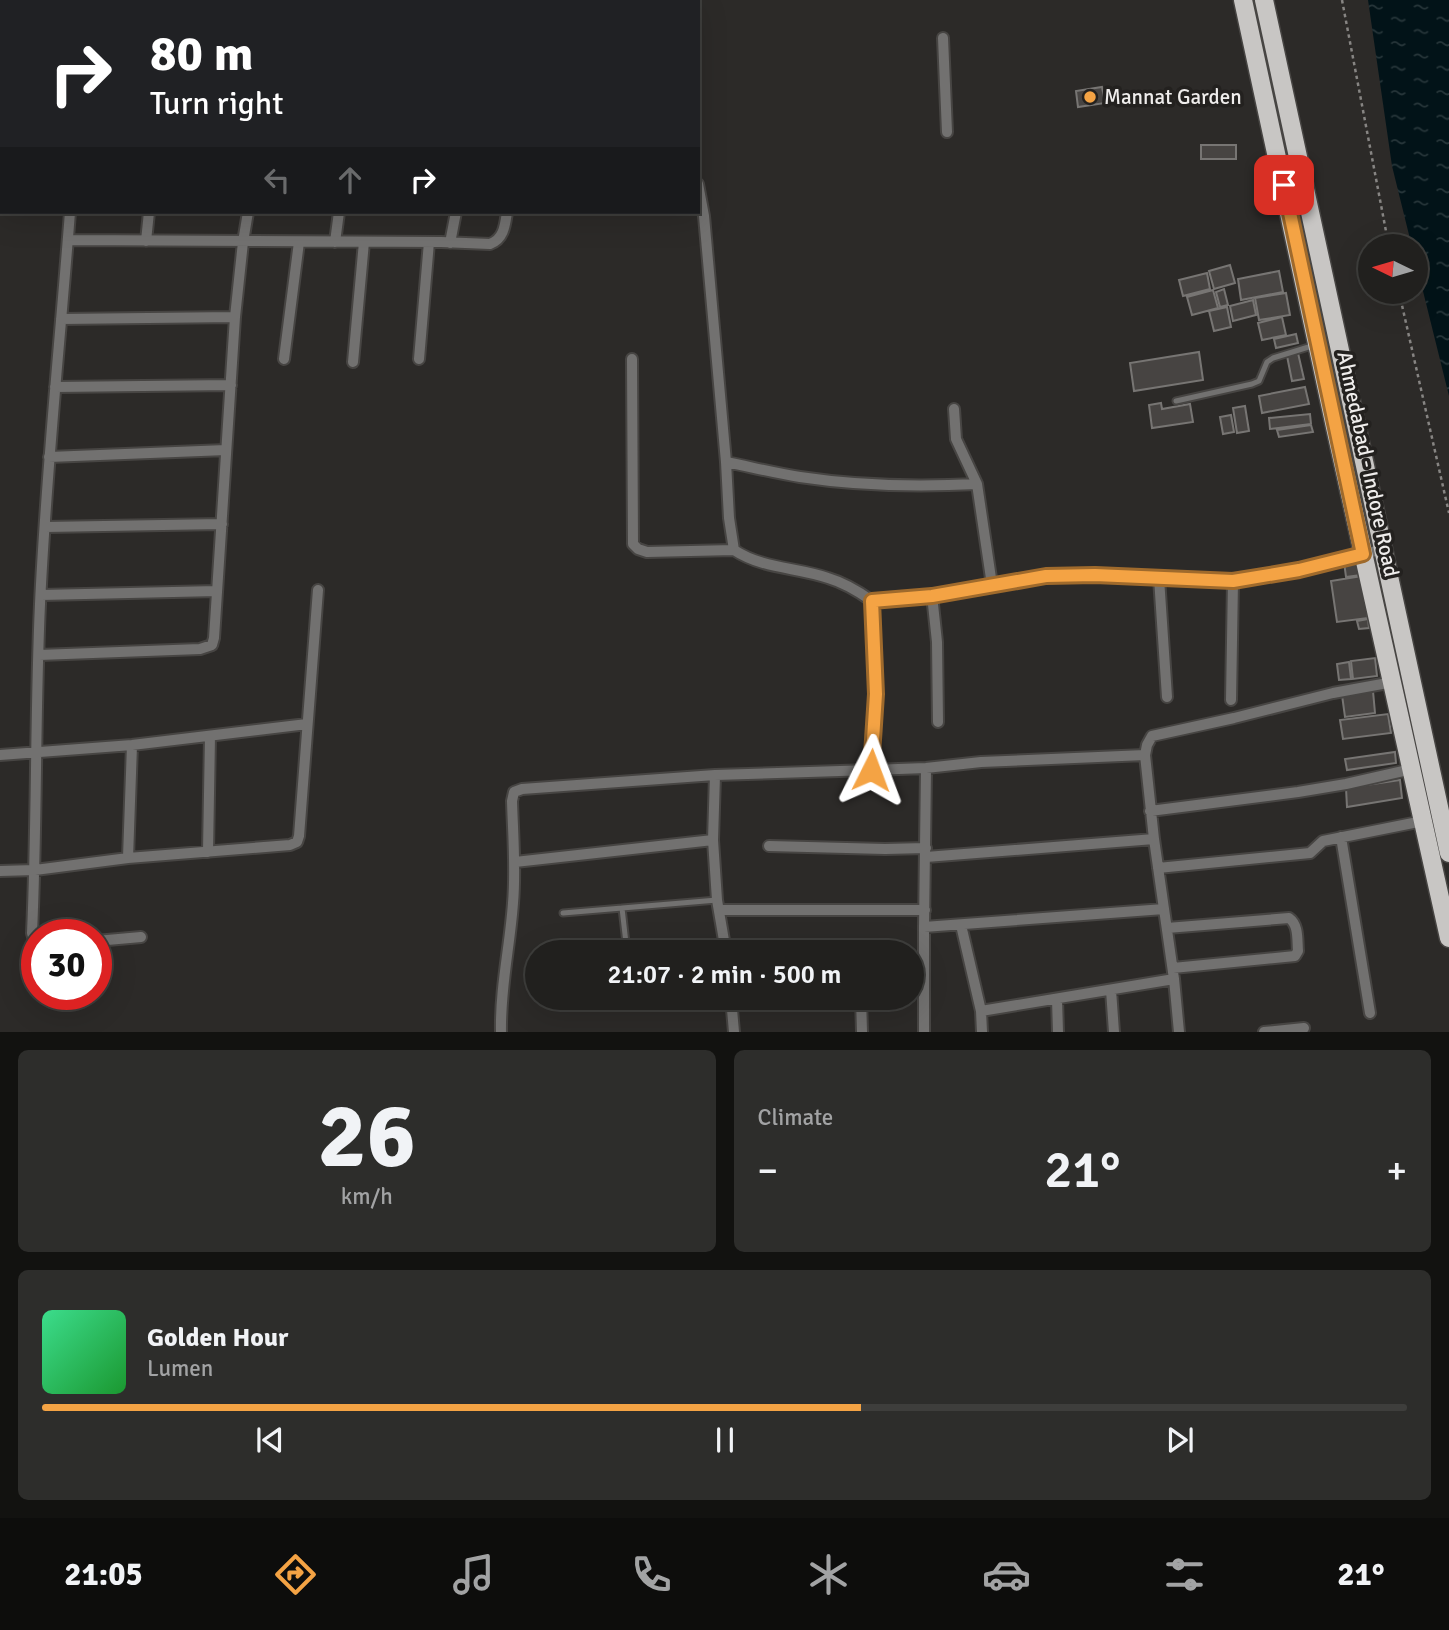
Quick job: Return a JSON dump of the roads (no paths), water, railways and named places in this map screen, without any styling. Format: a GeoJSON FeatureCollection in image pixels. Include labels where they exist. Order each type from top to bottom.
{"type":"FeatureCollection","features":[{"type":"Feature","properties":{"kind":"highway","name":"Ahmedabad - Indore Road"},"geometry":{"type":"LineString","coordinates":[[1244,0],[1449,938]]}},
{"type":"Feature","properties":{"kind":"highway","name":"Ahmedabad - Indore Road"},"geometry":{"type":"LineString","coordinates":[[1265,0],[1449,853]]}},
{"type":"Feature","properties":{"kind":"street"},"geometry":{"type":"LineString","coordinates":[[943,38],[947,132]]}},
{"type":"Feature","properties":{"kind":"street"},"geometry":{"type":"LineString","coordinates":[[700,195],[734,550]]}},
{"type":"Feature","properties":{"kind":"street"},"geometry":{"type":"LineString","coordinates":[[33,919],[41,595],[49,457],[71,214]]}},
{"type":"Feature","properties":{"kind":"street"},"geometry":{"type":"LineString","coordinates":[[146,241],[149,214]]}},
{"type":"Feature","properties":{"kind":"street"},"geometry":{"type":"LineString","coordinates":[[39,654],[200,649],[212,645],[215,638],[235,317],[248,214]]}},
{"type":"Feature","properties":{"kind":"street"},"geometry":{"type":"LineString","coordinates":[[335,242],[339,214]]}},
{"type":"Feature","properties":{"kind":"street"},"geometry":{"type":"LineString","coordinates":[[450,243],[456,214]]}},
{"type":"Feature","properties":{"kind":"street"},"geometry":{"type":"LineString","coordinates":[[68,240],[490,244],[497,242],[501,236],[507,214]]}},
{"type":"Feature","properties":{"kind":"street"},"geometry":{"type":"LineString","coordinates":[[285,359],[299,242]]}},
{"type":"Feature","properties":{"kind":"street"},"geometry":{"type":"LineString","coordinates":[[353,362],[364,242]]}},
{"type":"Feature","properties":{"kind":"street"},"geometry":{"type":"LineString","coordinates":[[419,359],[429,242]]}},
{"type":"Feature","properties":{"kind":"street"},"geometry":{"type":"LineString","coordinates":[[61,319],[235,317]]}},
{"type":"Feature","properties":{"kind":"street"},"geometry":{"type":"LineString","coordinates":[[632,359],[633,544],[647,552],[734,550],[760,563],[826,577],[849,585],[872,601],[932,596],[1046,576],[1095,575],[1233,581],[1299,570],[1384,549]]}},
{"type":"Feature","properties":{"kind":"street"},"geometry":{"type":"LineString","coordinates":[[55,387],[231,385]]}},
{"type":"Feature","properties":{"kind":"street"},"geometry":{"type":"LineString","coordinates":[[954,409],[956,439],[977,484],[992,584]]}},
{"type":"Feature","properties":{"kind":"street"},"geometry":{"type":"LineString","coordinates":[[49,457],[226,450]]}},
{"type":"Feature","properties":{"kind":"street"},"geometry":{"type":"LineString","coordinates":[[726,462],[801,477],[865,484],[977,484]]}},
{"type":"Feature","properties":{"kind":"street"},"geometry":{"type":"LineString","coordinates":[[45,527],[222,524]]}},
{"type":"Feature","properties":{"kind":"street"},"geometry":{"type":"LineString","coordinates":[[1159,578],[1167,697]]}},
{"type":"Feature","properties":{"kind":"street"},"geometry":{"type":"LineString","coordinates":[[1231,700],[1233,581]]}},
{"type":"Feature","properties":{"kind":"street"},"geometry":{"type":"LineString","coordinates":[[0,871],[35,870],[128,858],[290,845],[297,842],[318,590]]}},
{"type":"Feature","properties":{"kind":"street"},"geometry":{"type":"LineString","coordinates":[[41,595],[217,591]]}},
{"type":"Feature","properties":{"kind":"street"},"geometry":{"type":"LineString","coordinates":[[932,596],[937,642],[938,722]]}},
{"type":"Feature","properties":{"kind":"street"},"geometry":{"type":"LineString","coordinates":[[871,770],[876,694],[872,601]]}},
{"type":"Feature","properties":{"kind":"street"},"geometry":{"type":"LineString","coordinates":[[1178,1031],[1145,755],[1152,736],[1333,693],[1393,682]]}},
{"type":"Feature","properties":{"kind":"street"},"geometry":{"type":"LineString","coordinates":[[0,755],[210,736],[307,723]]}},
{"type":"Feature","properties":{"kind":"street"},"geometry":{"type":"LineString","coordinates":[[208,852],[210,736]]}},
{"type":"Feature","properties":{"kind":"street"},"geometry":{"type":"LineString","coordinates":[[128,858],[132,744]]}},
{"type":"Feature","properties":{"kind":"street"},"geometry":{"type":"LineString","coordinates":[[501,1031],[502,989],[513,904],[514,792],[522,789],[715,775],[926,768],[981,762],[1145,755]]}},
{"type":"Feature","properties":{"kind":"street"},"geometry":{"type":"LineString","coordinates":[[923,940],[925,927],[926,768]]}},
{"type":"Feature","properties":{"kind":"street"},"geometry":{"type":"LineString","coordinates":[[1150,811],[1298,792],[1412,768]]}},
{"type":"Feature","properties":{"kind":"street"},"geometry":{"type":"LineString","coordinates":[[715,775],[713,840],[718,905],[724,940]]}},
{"type":"Feature","properties":{"kind":"street"},"geometry":{"type":"LineString","coordinates":[[1158,868],[1310,853],[1323,841],[1423,821]]}},
{"type":"Feature","properties":{"kind":"street"},"geometry":{"type":"LineString","coordinates":[[1340,837],[1370,1013]]}},
{"type":"Feature","properties":{"kind":"street"},"geometry":{"type":"LineString","coordinates":[[769,846],[885,849],[926,853],[1154,839]]}},
{"type":"Feature","properties":{"kind":"street"},"geometry":{"type":"LineString","coordinates":[[515,862],[713,840]]}},
{"type":"Feature","properties":{"kind":"street"},"geometry":{"type":"LineString","coordinates":[[718,905],[925,910]]}},
{"type":"Feature","properties":{"kind":"street"},"geometry":{"type":"LineString","coordinates":[[925,927],[1164,909]]}},
{"type":"Feature","properties":{"kind":"street"},"geometry":{"type":"LineString","coordinates":[[981,1011],[1111,990],[1173,973],[1295,956],[1298,951],[1296,925],[1289,918],[1167,928]]}},
{"type":"Feature","properties":{"kind":"street"},"geometry":{"type":"LineString","coordinates":[[961,925],[981,1011],[982,1031]]}},
{"type":"Feature","properties":{"kind":"street"},"geometry":{"type":"LineString","coordinates":[[112,940],[141,937]]}},
{"type":"Feature","properties":{"kind":"street"},"geometry":{"type":"LineString","coordinates":[[1111,990],[1114,1031]]}},
{"type":"Feature","properties":{"kind":"street"},"geometry":{"type":"LineString","coordinates":[[1057,999],[1058,1031]]}},
{"type":"Feature","properties":{"kind":"street"},"geometry":{"type":"LineString","coordinates":[[732,1010],[734,1031]]}},
{"type":"Feature","properties":{"kind":"street"},"geometry":{"type":"LineString","coordinates":[[861,1010],[862,1031]]}},
{"type":"Feature","properties":{"kind":"street"},"geometry":{"type":"LineString","coordinates":[[922,1010],[924,1031]]}},
{"type":"Feature","properties":{"kind":"street"},"geometry":{"type":"LineString","coordinates":[[1264,1031],[1304,1028]]}},
{"type":"Feature","properties":{"kind":"lane"},"geometry":{"type":"LineString","coordinates":[[1176,401],[1252,384],[1259,381],[1267,362],[1273,358],[1318,344]]}},
{"type":"Feature","properties":{"kind":"lane"},"geometry":{"type":"LineString","coordinates":[[563,913],[718,905]]}},
{"type":"Feature","properties":{"kind":"lane"},"geometry":{"type":"LineString","coordinates":[[622,908],[626,940]]}},
{"type":"Feature","properties":{"kind":"water"},"geometry":{"type":"Polygon","coordinates":[[[1368,0],[1449,0],[1449,396],[1426,304],[1428,234],[1409,234],[1392,166],[1368,0]]]}},
{"type":"Feature","properties":{"kind":"place","name":"Mannat Garden"},"geometry":{"type":"Point","coordinates":[1090,97]}}]}
